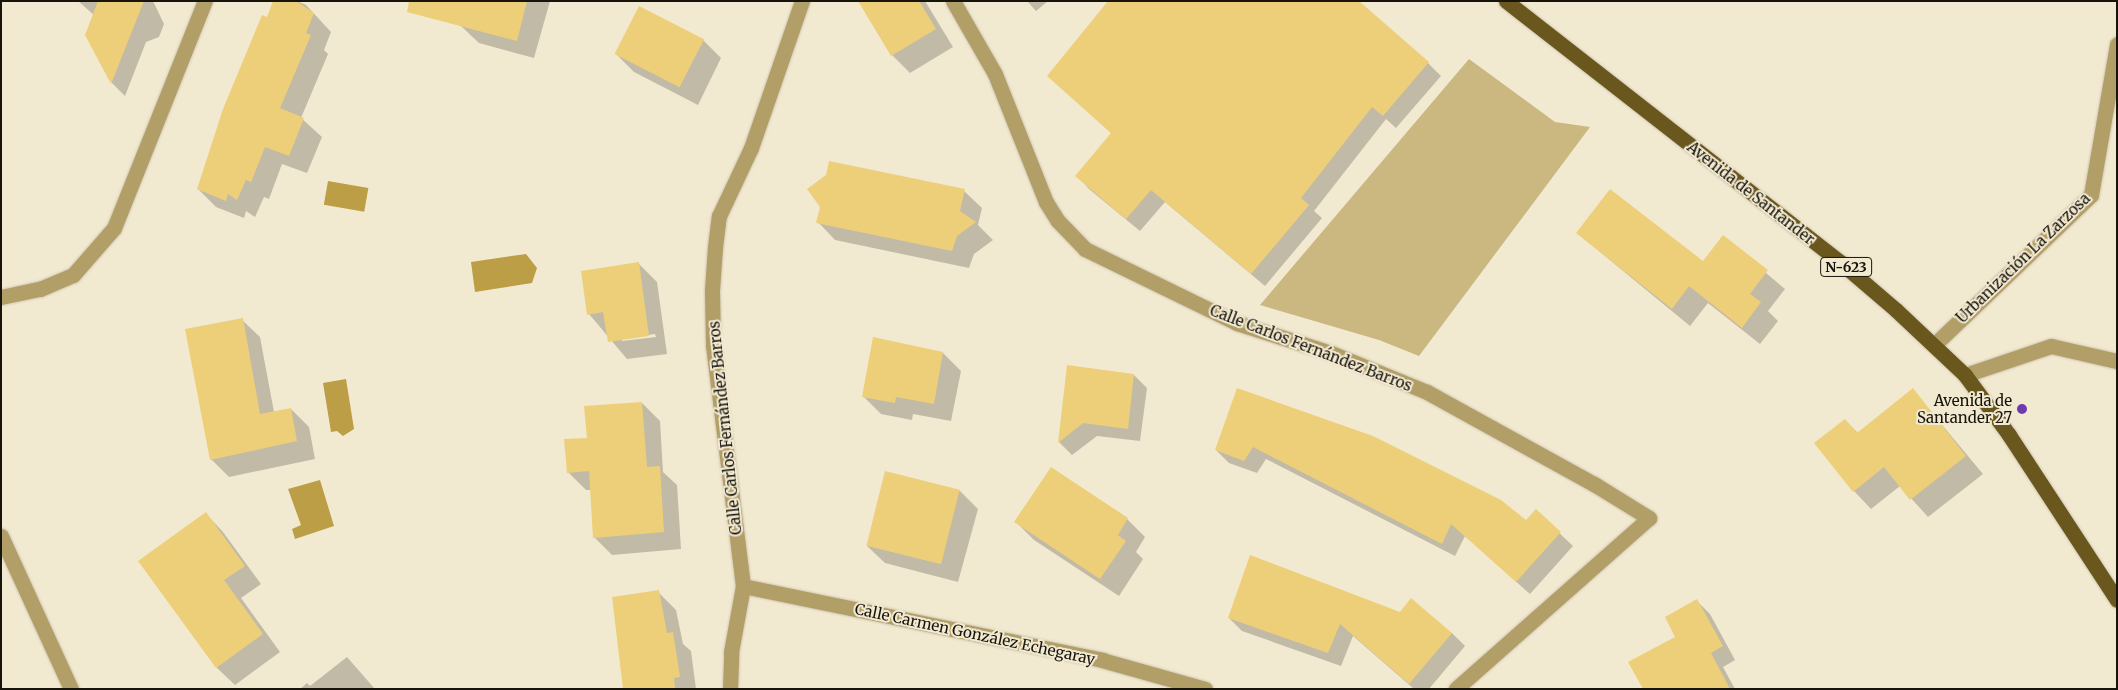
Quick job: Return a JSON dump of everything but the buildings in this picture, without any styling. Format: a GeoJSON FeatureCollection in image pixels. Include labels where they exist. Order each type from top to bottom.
{"type":"FeatureCollection","features":[{"type":"Feature","properties":{"kind":"highway","name":"Avenida de Santander"},"geometry":{"type":"LineString","coordinates":[[1506,1],[1827,252],[1934,345],[1964,375],[2008,436],[2117,600]]}},
{"type":"Feature","properties":{"kind":"street"},"geometry":{"type":"LineString","coordinates":[[1,297],[40,289],[73,275],[114,228],[205,1]]}},
{"type":"Feature","properties":{"kind":"street","name":"Calle Carlos Fernández Barros"},"geometry":{"type":"LineString","coordinates":[[730,689],[731,652],[743,586],[713,344],[712,290],[715,247],[719,216],[751,148],[802,1]]}},
{"type":"Feature","properties":{"kind":"street","name":"Calle Carlos Fernández Barros"},"geometry":{"type":"LineString","coordinates":[[953,1],[995,74],[1046,202],[1058,221],[1084,249],[1237,323],[1331,353],[1427,392],[1594,484],[1649,518],[1456,689]]}},
{"type":"Feature","properties":{"kind":"street","name":"Urbanización La Zarzosa"},"geometry":{"type":"LineString","coordinates":[[1934,345],[2091,195],[2117,44]]}},
{"type":"Feature","properties":{"kind":"street"},"geometry":{"type":"LineString","coordinates":[[1964,375],[2051,346],[2117,361]]}},
{"type":"Feature","properties":{"kind":"street"},"geometry":{"type":"LineString","coordinates":[[1,536],[71,689]]}},
{"type":"Feature","properties":{"kind":"street","name":"Calle Carmen González Echegaray"},"geometry":{"type":"LineString","coordinates":[[743,586],[1102,660],[1205,689]]}},
{"type":"Feature","properties":{"kind":"shaded area"},"geometry":{"type":"Polygon","coordinates":[[[1469,59],[1555,122],[1590,127],[1419,356],[1379,340],[1260,305],[1469,59]]]}},
{"type":"Feature","properties":{"kind":"shaded area"},"geometry":{"type":"Polygon","coordinates":[[[328,181],[368,188],[364,212],[324,205],[328,181]]]}},
{"type":"Feature","properties":{"kind":"shaded area"},"geometry":{"type":"Polygon","coordinates":[[[526,254],[537,268],[532,283],[475,292],[471,262],[526,254]]]}},
{"type":"Feature","properties":{"kind":"shaded area"},"geometry":{"type":"Polygon","coordinates":[[[346,379],[354,429],[343,436],[337,431],[331,432],[323,383],[346,379]]]}},
{"type":"Feature","properties":{"kind":"shaded area"},"geometry":{"type":"Polygon","coordinates":[[[320,480],[334,526],[295,539],[292,529],[301,525],[288,489],[320,480]]]}},
{"type":"Feature","properties":{"kind":"place","name":"Avenida de Santander 27"},"geometry":{"type":"Point","coordinates":[2022,409]}}]}
